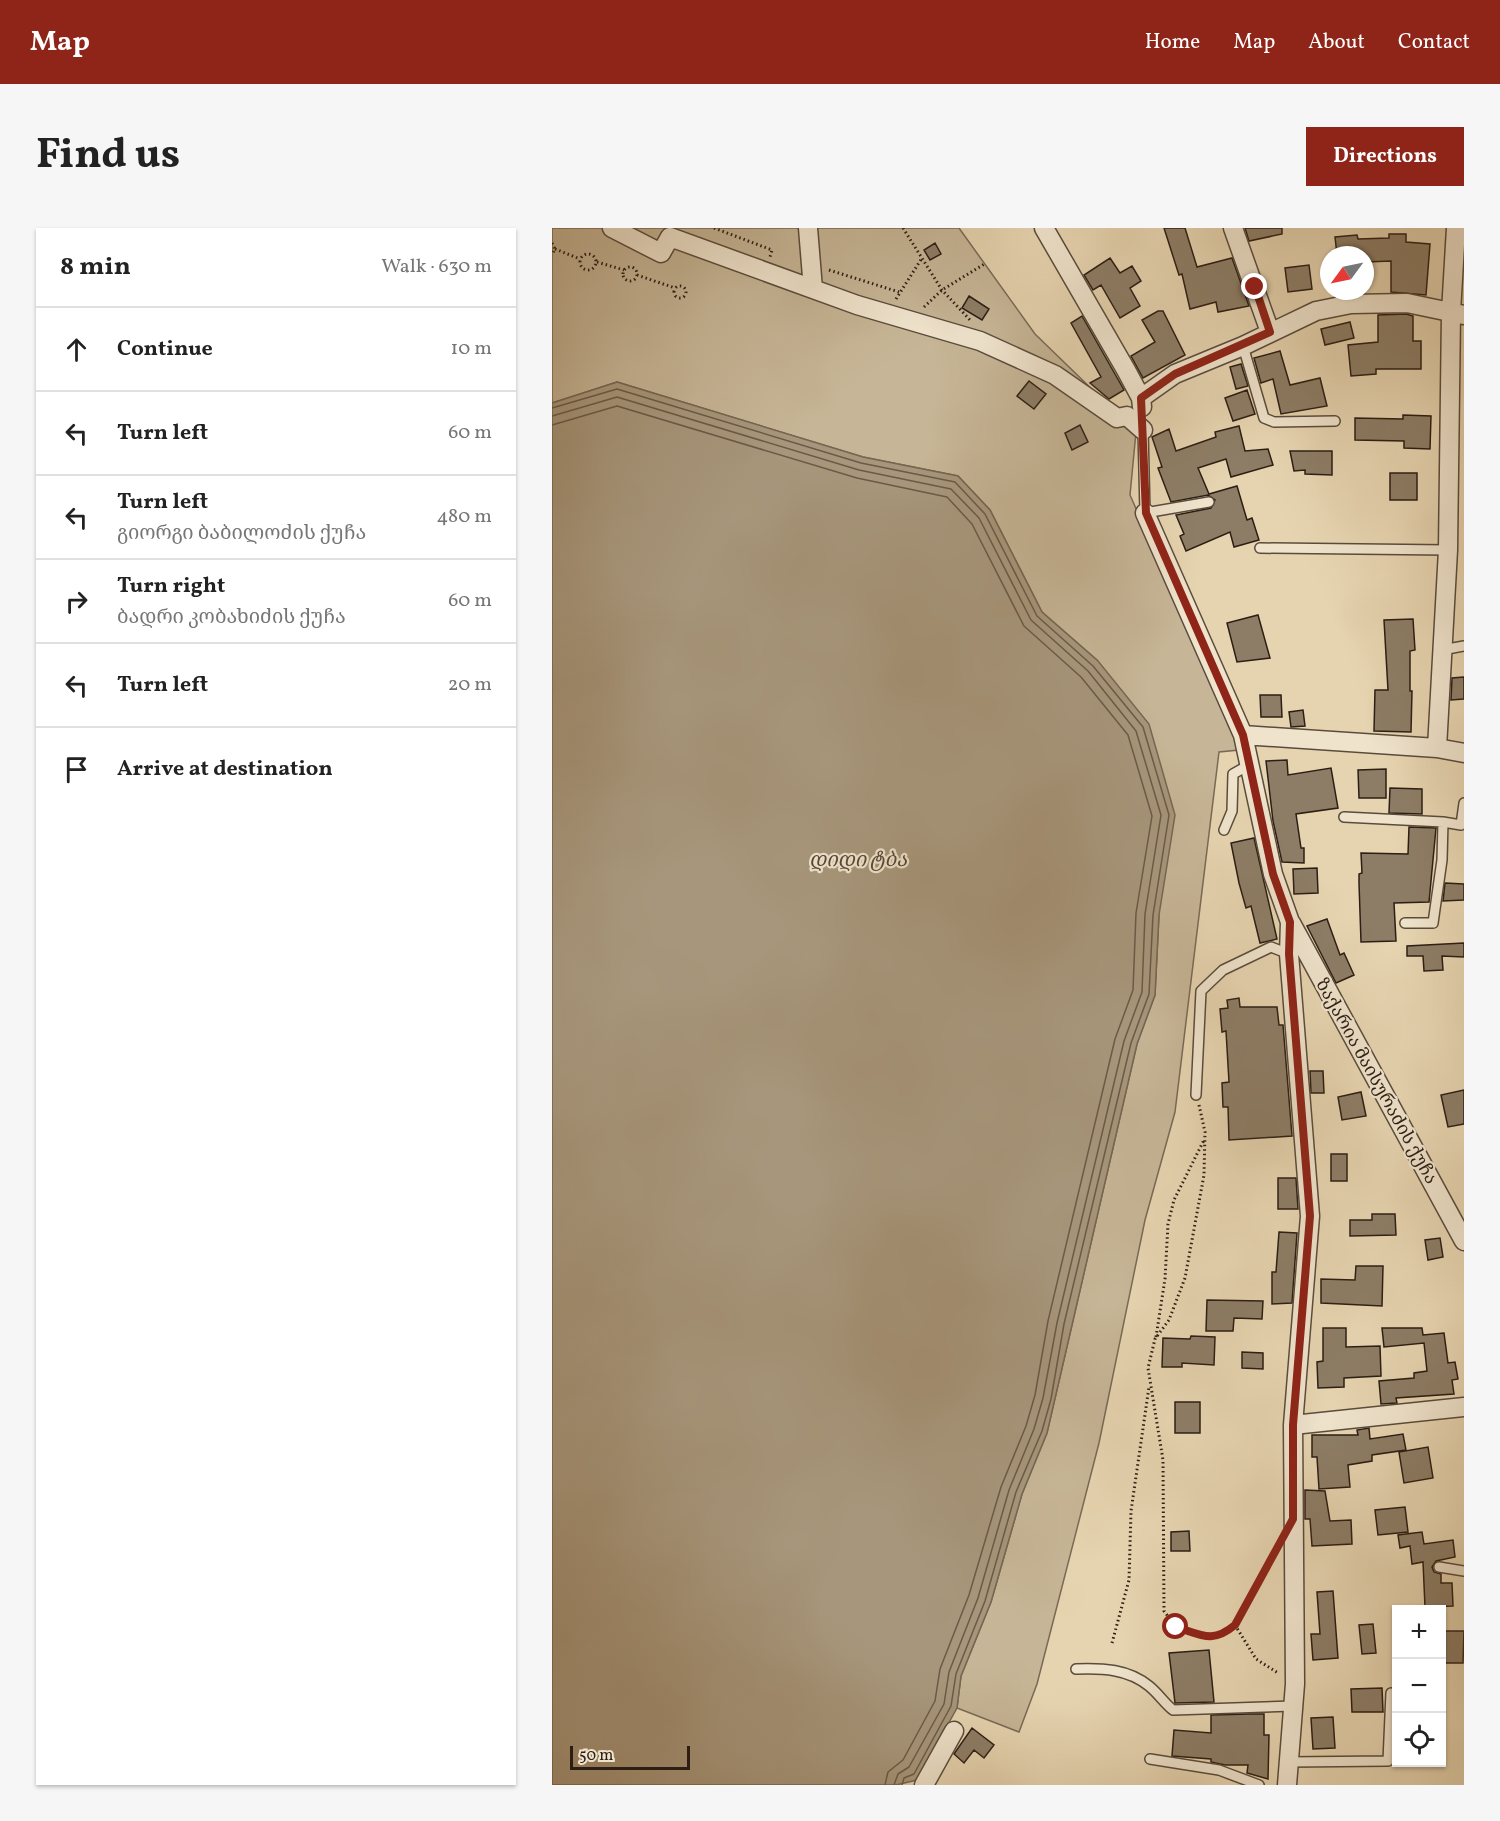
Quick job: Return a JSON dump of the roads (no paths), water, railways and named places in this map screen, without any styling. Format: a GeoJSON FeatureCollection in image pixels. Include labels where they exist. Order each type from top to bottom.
{"type":"FeatureCollection","features":[{"type":"Feature","properties":{"kind":"street"},"geometry":{"type":"LineString","coordinates":[[612,228],[661,253],[670,237],[888,316],[981,341],[1055,375],[1117,418],[1128,416],[1143,430]]}},
{"type":"Feature","properties":{"kind":"street"},"geometry":{"type":"LineString","coordinates":[[808,228],[813,265],[813,290]]}},
{"type":"Feature","properties":{"kind":"street"},"geometry":{"type":"LineString","coordinates":[[1044,228],[1141,398],[1143,430]]}},
{"type":"Feature","properties":{"kind":"street"},"geometry":{"type":"LineString","coordinates":[[1233,228],[1270,332]]}},
{"type":"Feature","properties":{"kind":"street"},"geometry":{"type":"LineString","coordinates":[[1437,748],[1442,650],[1456,550],[1456,228]]}},
{"type":"Feature","properties":{"kind":"street"},"geometry":{"type":"LineString","coordinates":[[1141,398],[1175,374],[1316,312],[1351,304],[1407,303],[1457,314]]}},
{"type":"Feature","properties":{"kind":"street"},"geometry":{"type":"LineString","coordinates":[[1146,513],[1243,735],[1273,874],[1290,922],[1289,954],[1310,1216],[1293,1425],[1294,1684],[1287,1785]]}},
{"type":"Feature","properties":{"kind":"street"},"geometry":{"type":"LineString","coordinates":[[1243,735],[1437,748],[1464,753]]}},
{"type":"Feature","properties":{"kind":"street","name":"ზაქარია მაისურაძის ქუჩა"},"geometry":{"type":"LineString","coordinates":[[1290,922],[1464,1239]]}},
{"type":"Feature","properties":{"kind":"street"},"geometry":{"type":"LineString","coordinates":[[1293,1425],[1464,1407]]}},
{"type":"Feature","properties":{"kind":"street"},"geometry":{"type":"LineString","coordinates":[[924,1785],[954,1731]]}},
{"type":"Feature","properties":{"kind":"lane"},"geometry":{"type":"LineString","coordinates":[[1243,346],[1264,418],[1274,422],[1335,421]]}},
{"type":"Feature","properties":{"kind":"lane"},"geometry":{"type":"LineString","coordinates":[[1143,430],[1146,513],[1209,502]]}},
{"type":"Feature","properties":{"kind":"lane"},"geometry":{"type":"LineString","coordinates":[[1260,548],[1456,550]]}},
{"type":"Feature","properties":{"kind":"lane"},"geometry":{"type":"LineString","coordinates":[[1442,650],[1464,646]]}},
{"type":"Feature","properties":{"kind":"lane"},"geometry":{"type":"LineString","coordinates":[[1224,830],[1232,811],[1233,774],[1249,765]]}},
{"type":"Feature","properties":{"kind":"lane"},"geometry":{"type":"LineString","coordinates":[[1344,817],[1461,825],[1464,803]]}},
{"type":"Feature","properties":{"kind":"lane"},"geometry":{"type":"LineString","coordinates":[[1405,924],[1433,923],[1442,860],[1443,822]]}},
{"type":"Feature","properties":{"kind":"lane"},"geometry":{"type":"LineString","coordinates":[[1196,1095],[1202,991],[1223,970],[1270,947],[1289,954]]}},
{"type":"Feature","properties":{"kind":"lane"},"geometry":{"type":"LineString","coordinates":[[1439,1567],[1464,1571]]}},
{"type":"Feature","properties":{"kind":"lane"},"geometry":{"type":"LineString","coordinates":[[1076,1669],[1100,1668],[1128,1673],[1151,1687],[1173,1710],[1293,1706]]}},
{"type":"Feature","properties":{"kind":"lane"},"geometry":{"type":"LineString","coordinates":[[1289,1762],[1388,1761],[1391,1694]]}},
{"type":"Feature","properties":{"kind":"lane"},"geometry":{"type":"LineString","coordinates":[[1150,1759],[1220,1770],[1259,1785]]}},
{"type":"Feature","properties":{"kind":"water","name":"დიდი ტბა"},"geometry":{"type":"Polygon","coordinates":[[[617,382],[863,457],[958,476],[990,510],[1042,612],[1098,661],[1149,724],[1175,815],[1159,915],[1155,995],[1137,1044],[1047,1433],[1022,1494],[991,1602],[961,1676],[957,1708],[917,1780],[896,1785],[552,1785],[552,403],[617,382]]]}}]}
